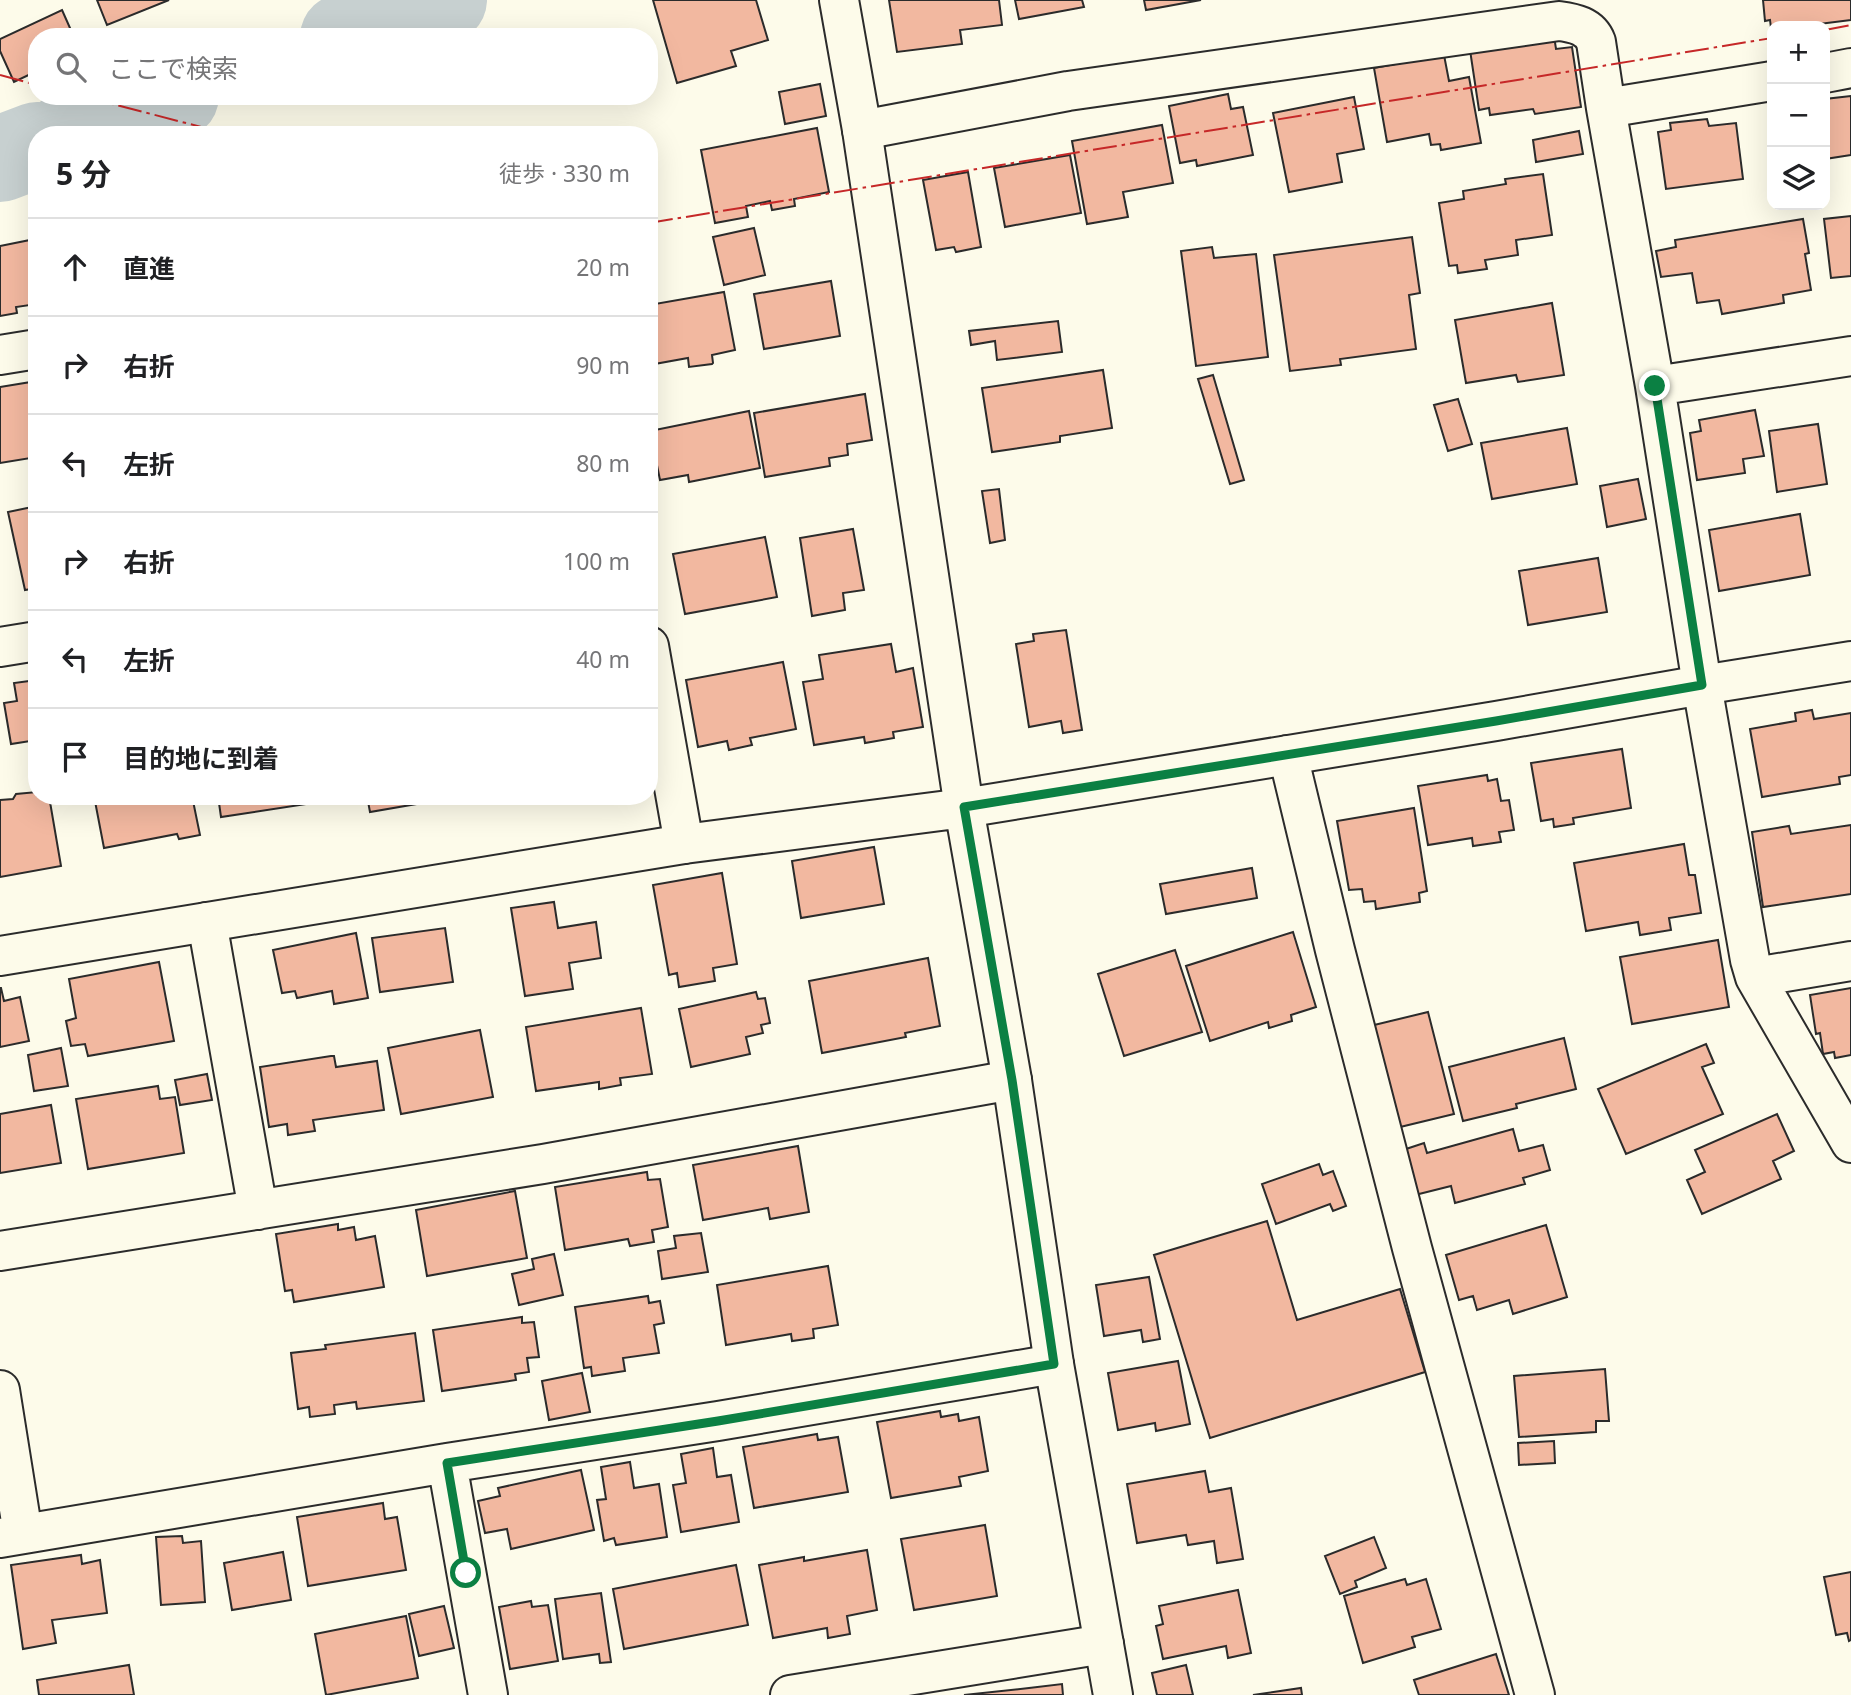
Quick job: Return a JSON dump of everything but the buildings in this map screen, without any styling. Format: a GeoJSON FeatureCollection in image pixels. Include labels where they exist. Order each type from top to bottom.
{"type":"FeatureCollection","features":[{"type":"Feature","properties":{"kind":"street"},"geometry":{"type":"LineString","coordinates":[[839,0],[862,131],[964,807],[1012,1080],[1054,1364],[1113,1695]]}},
{"type":"Feature","properties":{"kind":"street"},"geometry":{"type":"LineString","coordinates":[[862,131],[1068,91],[1559,21],[1576,23],[1593,34],[1655,386],[1702,685],[1750,960],[1755,976],[1851,1143]]}},
{"type":"Feature","properties":{"kind":"street"},"geometry":{"type":"LineString","coordinates":[[1830,72],[1851,68]]}},
{"type":"Feature","properties":{"kind":"street"},"geometry":{"type":"LineString","coordinates":[[1606,108],[1767,82]]}},
{"type":"Feature","properties":{"kind":"street"},"geometry":{"type":"LineString","coordinates":[[0,355],[28,350]]}},
{"type":"Feature","properties":{"kind":"street"},"geometry":{"type":"LineString","coordinates":[[1655,386],[1851,356]]}},
{"type":"Feature","properties":{"kind":"street"},"geometry":{"type":"LineString","coordinates":[[0,647],[28,642]]}},
{"type":"Feature","properties":{"kind":"street"},"geometry":{"type":"LineString","coordinates":[[0,956],[684,844],[964,807],[1851,661]]}},
{"type":"Feature","properties":{"kind":"street"},"geometry":{"type":"LineString","coordinates":[[658,697],[684,844]]}},
{"type":"Feature","properties":{"kind":"street"},"geometry":{"type":"LineString","coordinates":[[1288,755],[1412,1248],[1535,1695]]}},
{"type":"Feature","properties":{"kind":"street"},"geometry":{"type":"LineString","coordinates":[[207,922],[258,1210]]}},
{"type":"Feature","properties":{"kind":"street"},"geometry":{"type":"LineString","coordinates":[[1755,976],[1851,961]]}},
{"type":"Feature","properties":{"kind":"street"},"geometry":{"type":"LineString","coordinates":[[0,1251],[672,1142],[1012,1080]]}},
{"type":"Feature","properties":{"kind":"street"},"geometry":{"type":"LineString","coordinates":[[0,1390],[12,1536],[1054,1364]]}},
{"type":"Feature","properties":{"kind":"street"},"geometry":{"type":"LineString","coordinates":[[447,1463],[488,1695]]}},
{"type":"Feature","properties":{"kind":"street"},"geometry":{"type":"LineString","coordinates":[[790,1695],[1104,1644]]}},
{"type":"Feature","properties":{"kind":"waterway"},"geometry":{"type":"LineString","coordinates":[[368,28],[444,0]]}},
{"type":"Feature","properties":{"kind":"waterway"},"geometry":{"type":"LineString","coordinates":[[92,126],[151,105]]}},
{"type":"Feature","properties":{"kind":"waterway"},"geometry":{"type":"LineString","coordinates":[[0,159],[28,148]]}},
{"type":"Feature","properties":{"kind":"power"},"geometry":{"type":"LineString","coordinates":[[1830,29],[1851,25]]}},
{"type":"Feature","properties":{"kind":"power"},"geometry":{"type":"LineString","coordinates":[[658,222],[1767,39]]}},
{"type":"Feature","properties":{"kind":"power"},"geometry":{"type":"LineString","coordinates":[[0,75],[28,83]]}},
{"type":"Feature","properties":{"kind":"power"},"geometry":{"type":"LineString","coordinates":[[117,105],[197,126]]}},
{"type":"Feature","properties":{"kind":"route"},"geometry":{"type":"LineString","coordinates":[[466,1573],[447,1463],[718,1421],[1054,1364],[1012,1080],[964,807],[1702,685],[1655,386]]}}]}
